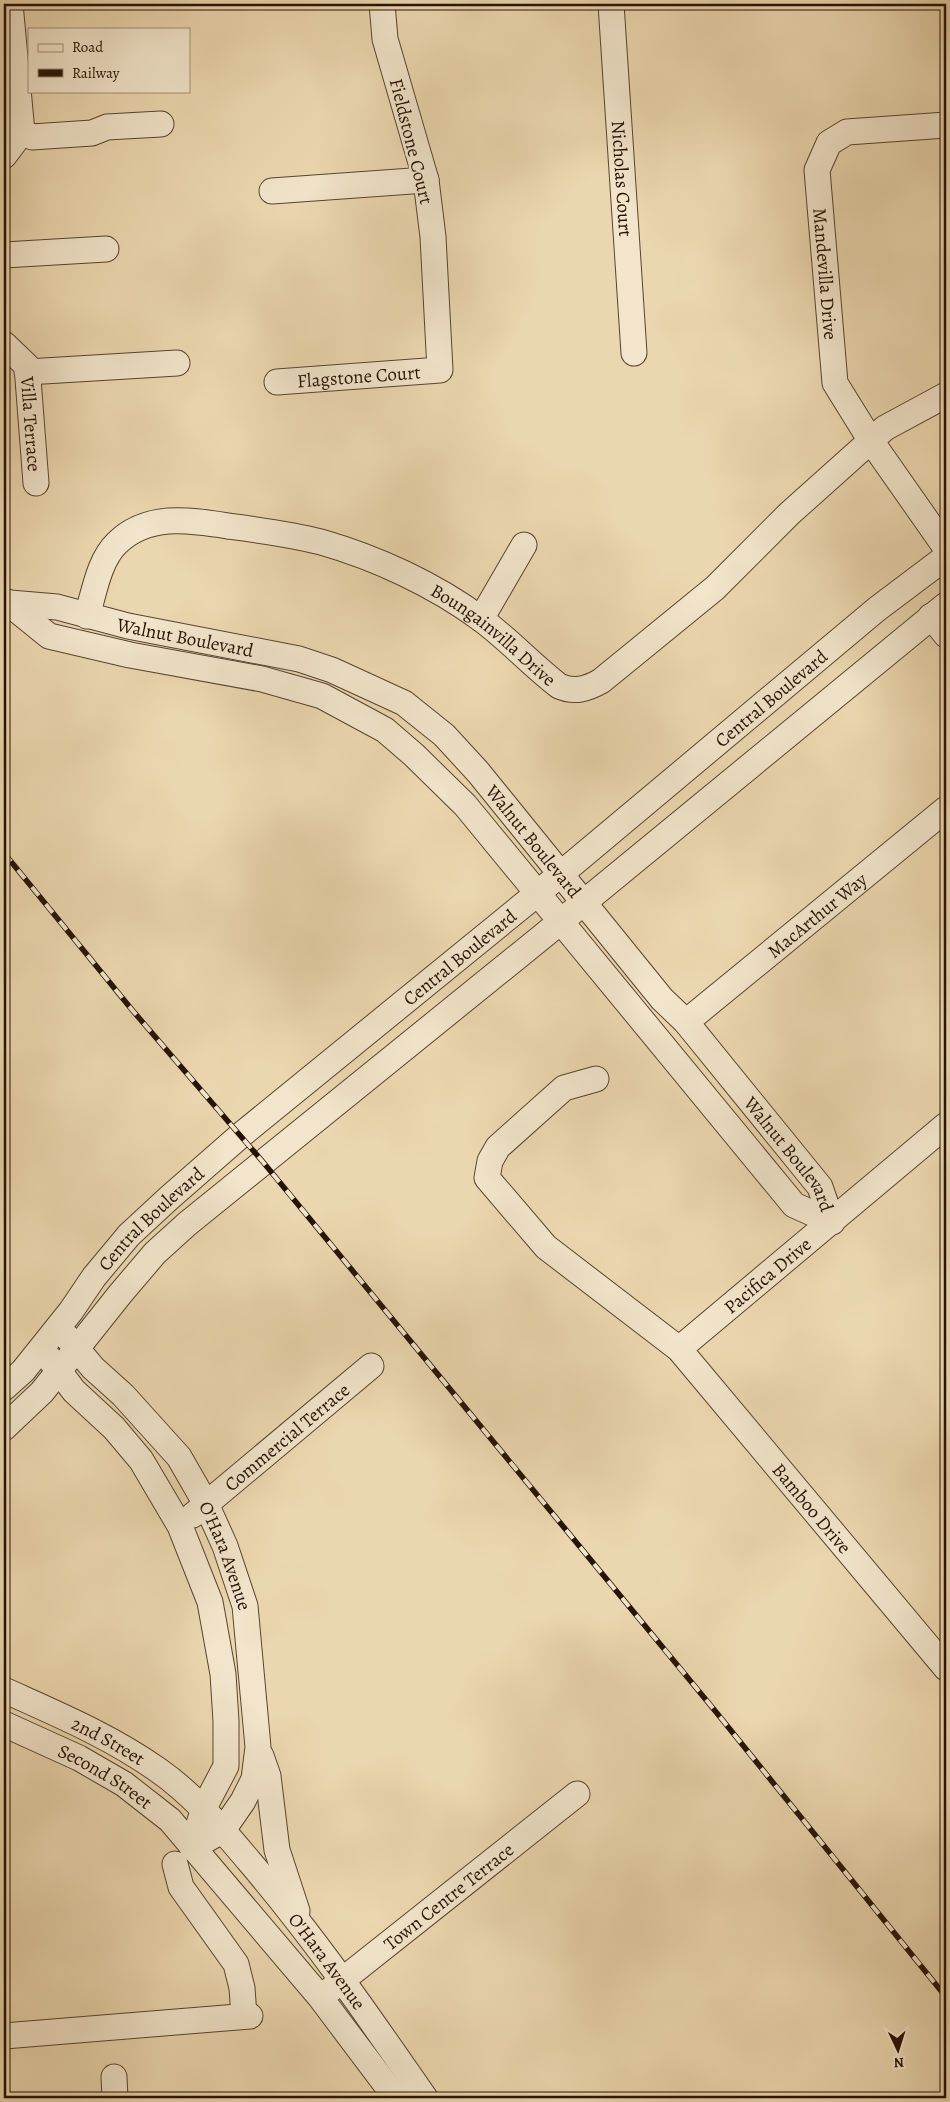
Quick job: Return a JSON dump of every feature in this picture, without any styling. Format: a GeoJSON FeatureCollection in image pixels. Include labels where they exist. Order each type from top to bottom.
{"type":"FeatureCollection","features":[{"type":"Feature","properties":{"kind":"street"},"geometry":{"type":"LineString","coordinates":[[4,156],[22,132],[10,4]]}},
{"type":"Feature","properties":{"kind":"street","name":"Fieldstone Court"},"geometry":{"type":"LineString","coordinates":[[382,4],[385,39],[426,180],[433,238],[440,370]]}},
{"type":"Feature","properties":{"kind":"street","name":"Nicholas Court"},"geometry":{"type":"LineString","coordinates":[[611,4],[634,353]]}},
{"type":"Feature","properties":{"kind":"street"},"geometry":{"type":"LineString","coordinates":[[22,132],[32,138],[92,133],[107,127],[161,124]]}},
{"type":"Feature","properties":{"kind":"street","name":"Mandevilla Drive"},"geometry":{"type":"LineString","coordinates":[[946,125],[847,132],[829,144],[817,170],[835,382],[871,442],[946,548]]}},
{"type":"Feature","properties":{"kind":"street"},"geometry":{"type":"LineString","coordinates":[[272,190],[426,180]]}},
{"type":"Feature","properties":{"kind":"street"},"geometry":{"type":"LineString","coordinates":[[4,256],[106,249]]}},
{"type":"Feature","properties":{"kind":"street","name":"Villa Terrace"},"geometry":{"type":"LineString","coordinates":[[4,344],[27,366],[36,483]]}},
{"type":"Feature","properties":{"kind":"street"},"geometry":{"type":"LineString","coordinates":[[27,372],[177,363]]}},
{"type":"Feature","properties":{"kind":"street","name":"Flagstone Court"},"geometry":{"type":"LineString","coordinates":[[277,382],[440,370]]}},
{"type":"Feature","properties":{"kind":"street","name":"Boungainvilla Drive"},"geometry":{"type":"LineString","coordinates":[[87,616],[105,561],[115,544],[126,535],[151,523],[180,519],[290,535],[322,543],[409,576],[481,619],[559,686],[576,690],[593,685],[714,588],[790,513],[885,428],[946,395]]}},
{"type":"Feature","properties":{"kind":"street"},"geometry":{"type":"LineString","coordinates":[[481,619],[524,545]]}},
{"type":"Feature","properties":{"kind":"street","name":"Central Boulevard"},"geometry":{"type":"LineString","coordinates":[[4,1388],[23,1371],[59,1327],[94,1277],[129,1235],[169,1198],[248,1129],[538,893],[877,609],[946,557]]}},
{"type":"Feature","properties":{"kind":"street","name":"Walnut Boulevard"},"geometry":{"type":"LineString","coordinates":[[7,602],[57,607],[128,626],[298,659],[332,670],[404,703],[444,735],[456,748],[562,873],[662,998],[686,1022],[820,1187],[832,1222]]}},
{"type":"Feature","properties":{"kind":"street","name":"Walnut Boulevard"},"geometry":{"type":"LineString","coordinates":[[7,602],[49,636],[130,655],[262,679],[322,696],[384,730],[414,755],[465,805],[794,1205],[832,1222]]}},
{"type":"Feature","properties":{"kind":"street"},"geometry":{"type":"LineString","coordinates":[[938,610],[946,635]]}},
{"type":"Feature","properties":{"kind":"street","name":"Central Boulevard"},"geometry":{"type":"LineString","coordinates":[[4,1428],[42,1392],[155,1253],[187,1224],[561,921],[938,610]]}},
{"type":"Feature","properties":{"kind":"street","name":"MacArthur Way"},"geometry":{"type":"LineString","coordinates":[[686,1022],[946,809]]}},
{"type":"Feature","properties":{"kind":"street","name":"Bamboo Drive"},"geometry":{"type":"LineString","coordinates":[[596,1079],[564,1088],[506,1141],[490,1161],[487,1178],[546,1247],[680,1349],[946,1668]]}},
{"type":"Feature","properties":{"kind":"street","name":"Pacifica Drive"},"geometry":{"type":"LineString","coordinates":[[680,1349],[946,1125]]}},
{"type":"Feature","properties":{"kind":"street","name":"O'Hara Avenue"},"geometry":{"type":"LineString","coordinates":[[59,1327],[93,1368],[123,1394],[179,1457],[206,1504],[225,1546],[245,1606],[258,1746],[254,1779],[243,1802],[223,1830],[183,1856]]}},
{"type":"Feature","properties":{"kind":"street","name":"O'Hara Avenue"},"geometry":{"type":"LineString","coordinates":[[41,1348],[74,1391],[114,1428],[141,1460],[180,1526],[210,1602],[223,1674],[226,1766],[204,1808],[183,1856]]}},
{"type":"Feature","properties":{"kind":"street","name":"Commercial Terrace"},"geometry":{"type":"LineString","coordinates":[[180,1526],[371,1366]]}},
{"type":"Feature","properties":{"kind":"street","name":"2nd Street"},"geometry":{"type":"LineString","coordinates":[[4,1690],[101,1734],[159,1770],[204,1808]]}},
{"type":"Feature","properties":{"kind":"street","name":"Second Street"},"geometry":{"type":"LineString","coordinates":[[4,1724],[79,1758],[124,1784],[170,1820],[183,1856]]}},
{"type":"Feature","properties":{"kind":"street"},"geometry":{"type":"LineString","coordinates":[[258,1746],[268,1776],[278,1850],[303,1928]]}},
{"type":"Feature","properties":{"kind":"street","name":"Town Centre Terrace"},"geometry":{"type":"LineString","coordinates":[[320,1997],[344,1980],[577,1794]]}},
{"type":"Feature","properties":{"kind":"street","name":"O'Hara Avenue"},"geometry":{"type":"LineString","coordinates":[[204,1808],[344,1980],[425,2098]]}},
{"type":"Feature","properties":{"kind":"street"},"geometry":{"type":"LineString","coordinates":[[4,2036],[247,2016],[236,1964],[181,1887],[183,1856]]}},
{"type":"Feature","properties":{"kind":"street","name":"O'Hara Avenue"},"geometry":{"type":"LineString","coordinates":[[183,1856],[320,1997],[396,2098]]}},
{"type":"Feature","properties":{"kind":"railway"},"geometry":{"type":"LineString","coordinates":[[4,853],[133,1011],[263,1162],[716,1712],[946,1997]]}}]}
